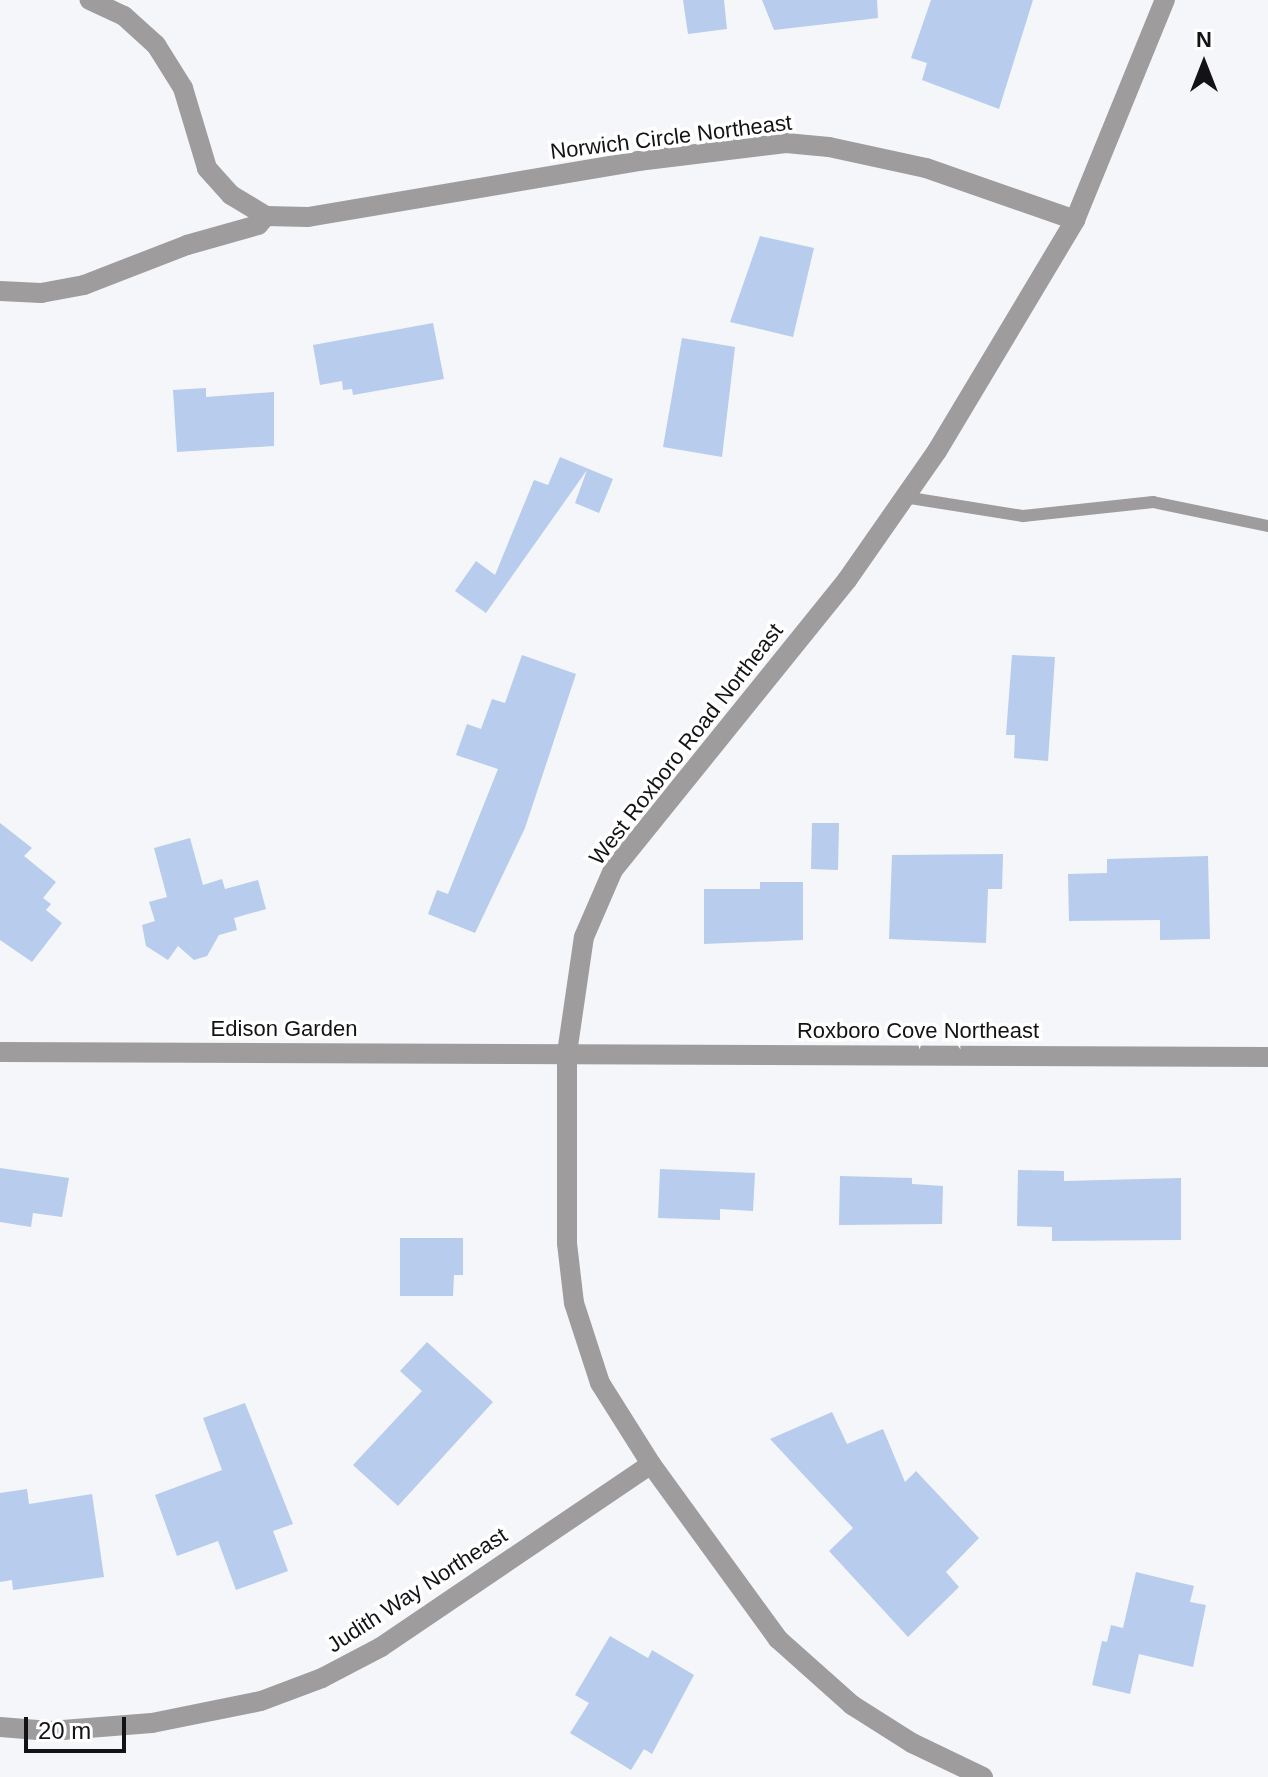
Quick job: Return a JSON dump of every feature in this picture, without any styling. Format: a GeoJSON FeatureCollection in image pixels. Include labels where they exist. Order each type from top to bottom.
{"type":"FeatureCollection","features":[{"type":"Feature","properties":{"kind":"street"},"geometry":{"type":"LineString","coordinates":[[0,291],[41,293],[84,285],[187,245],[258,225],[266,216],[231,195],[207,168],[183,88],[156,45],[124,16],[90,0]]}},
{"type":"Feature","properties":{"kind":"street","name":"West Roxboro Road Northeast"},"geometry":{"type":"LineString","coordinates":[[983,1777],[912,1743],[815,1676],[740,1591],[651,1464],[600,1383],[574,1303],[567,1243],[567,1053],[584,937],[613,870],[847,580],[904,497],[1075,220],[1165,0]]}},
{"type":"Feature","properties":{"kind":"street","name":"Norwich Circle Northeast"},"geometry":{"type":"LineString","coordinates":[[266,216],[308,217],[638,161],[786,143],[829,147],[926,168],[1075,220]]}},
{"type":"Feature","properties":{"kind":"street","name":"Edison Garden"},"geometry":{"type":"LineString","coordinates":[[0,1052],[567,1053]]}},
{"type":"Feature","properties":{"kind":"street","name":"Roxboro Cove Northeast"},"geometry":{"type":"LineString","coordinates":[[567,1053],[1268,1057]]}},
{"type":"Feature","properties":{"kind":"street","name":"Judith Way Northeast"},"geometry":{"type":"LineString","coordinates":[[0,1727],[50,1731],[152,1723],[261,1701],[322,1678],[381,1647],[651,1464]]}},
{"type":"Feature","properties":{"kind":"lane"},"geometry":{"type":"LineString","coordinates":[[904,497],[1023,516],[1153,502],[1268,526]]}},
{"type":"Feature","properties":{"kind":"building"},"geometry":{"type":"Polygon","coordinates":[[[683,0],[724,0],[727,29],[688,34],[683,0]]]}},
{"type":"Feature","properties":{"kind":"building"},"geometry":{"type":"Polygon","coordinates":[[[762,0],[877,0],[878,18],[774,30],[762,0]]]}},
{"type":"Feature","properties":{"kind":"building"},"geometry":{"type":"Polygon","coordinates":[[[931,0],[1033,0],[999,109],[922,80],[927,63],[911,58],[931,0]]]}},
{"type":"Feature","properties":{"kind":"building"},"geometry":{"type":"Polygon","coordinates":[[[760,236],[814,248],[793,337],[730,322],[760,236]]]}},
{"type":"Feature","properties":{"kind":"building"},"geometry":{"type":"Polygon","coordinates":[[[433,323],[444,379],[353,395],[352,389],[343,390],[342,381],[320,385],[313,345],[433,323]]]}},
{"type":"Feature","properties":{"kind":"building"},"geometry":{"type":"Polygon","coordinates":[[[682,338],[735,347],[722,457],[663,447],[682,338]]]}},
{"type":"Feature","properties":{"kind":"building"},"geometry":{"type":"Polygon","coordinates":[[[206,388],[206,397],[274,392],[274,446],[177,452],[173,390],[206,388]]]}},
{"type":"Feature","properties":{"kind":"building"},"geometry":{"type":"Polygon","coordinates":[[[560,457],[613,479],[599,513],[575,503],[587,470],[486,613],[455,591],[476,561],[495,575],[534,480],[548,485],[560,457]]]}},
{"type":"Feature","properties":{"kind":"building"},"geometry":{"type":"Polygon","coordinates":[[[522,655],[576,674],[525,828],[475,933],[428,914],[437,890],[448,894],[498,769],[456,755],[467,724],[481,729],[492,699],[505,703],[522,655]]]}},
{"type":"Feature","properties":{"kind":"building"},"geometry":{"type":"Polygon","coordinates":[[[1012,655],[1055,657],[1048,761],[1014,758],[1015,735],[1006,735],[1012,655]]]}},
{"type":"Feature","properties":{"kind":"building"},"geometry":{"type":"Polygon","coordinates":[[[0,823],[32,848],[24,856],[56,882],[43,898],[51,904],[46,910],[62,923],[32,962],[0,940],[0,823]]]}},
{"type":"Feature","properties":{"kind":"building"},"geometry":{"type":"Polygon","coordinates":[[[812,823],[839,823],[838,870],[811,869],[812,823]]]}},
{"type":"Feature","properties":{"kind":"building"},"geometry":{"type":"Polygon","coordinates":[[[190,838],[203,885],[222,879],[225,889],[258,880],[266,909],[234,918],[237,930],[219,935],[207,956],[194,960],[178,946],[168,960],[146,946],[142,925],[155,921],[149,902],[167,897],[154,848],[190,838]]]}},
{"type":"Feature","properties":{"kind":"building"},"geometry":{"type":"Polygon","coordinates":[[[1003,854],[1002,889],[988,889],[986,943],[889,939],[892,855],[1003,854]]]}},
{"type":"Feature","properties":{"kind":"building"},"geometry":{"type":"Polygon","coordinates":[[[1208,856],[1210,939],[1160,940],[1160,920],[1069,921],[1068,874],[1107,873],[1107,859],[1208,856]]]}},
{"type":"Feature","properties":{"kind":"building"},"geometry":{"type":"Polygon","coordinates":[[[760,882],[803,882],[803,940],[704,944],[704,889],[760,889],[760,882]]]}},
{"type":"Feature","properties":{"kind":"building"},"geometry":{"type":"Polygon","coordinates":[[[0,1168],[69,1178],[62,1217],[33,1213],[31,1227],[0,1222],[0,1168]]]}},
{"type":"Feature","properties":{"kind":"building"},"geometry":{"type":"Polygon","coordinates":[[[660,1169],[755,1173],[753,1211],[720,1209],[720,1220],[658,1218],[660,1169]]]}},
{"type":"Feature","properties":{"kind":"building"},"geometry":{"type":"Polygon","coordinates":[[[1018,1170],[1064,1171],[1064,1181],[1181,1178],[1181,1240],[1052,1241],[1052,1227],[1017,1226],[1018,1170]]]}},
{"type":"Feature","properties":{"kind":"building"},"geometry":{"type":"Polygon","coordinates":[[[840,1176],[912,1178],[912,1184],[943,1186],[942,1224],[839,1225],[840,1176]]]}},
{"type":"Feature","properties":{"kind":"building"},"geometry":{"type":"Polygon","coordinates":[[[400,1238],[463,1238],[463,1275],[454,1275],[453,1296],[400,1296],[400,1238]]]}},
{"type":"Feature","properties":{"kind":"building"},"geometry":{"type":"Polygon","coordinates":[[[427,1342],[493,1402],[398,1506],[353,1465],[422,1391],[400,1371],[427,1342]]]}},
{"type":"Feature","properties":{"kind":"building"},"geometry":{"type":"Polygon","coordinates":[[[245,1403],[293,1524],[273,1531],[288,1571],[236,1590],[218,1541],[177,1556],[155,1495],[222,1470],[203,1418],[245,1403]]]}},
{"type":"Feature","properties":{"kind":"building"},"geometry":{"type":"Polygon","coordinates":[[[832,1412],[847,1444],[883,1429],[905,1482],[916,1471],[979,1538],[946,1572],[959,1587],[908,1637],[829,1551],[853,1528],[770,1439],[832,1412]]]}},
{"type":"Feature","properties":{"kind":"building"},"geometry":{"type":"Polygon","coordinates":[[[27,1489],[29,1504],[92,1494],[104,1577],[13,1590],[12,1580],[0,1582],[0,1493],[27,1489]]]}},
{"type":"Feature","properties":{"kind":"building"},"geometry":{"type":"Polygon","coordinates":[[[1136,1572],[1194,1586],[1190,1602],[1206,1605],[1193,1667],[1139,1654],[1130,1694],[1092,1685],[1102,1641],[1107,1642],[1111,1625],[1123,1628],[1136,1572]]]}},
{"type":"Feature","properties":{"kind":"building"},"geometry":{"type":"Polygon","coordinates":[[[610,1636],[648,1658],[652,1650],[694,1675],[652,1754],[644,1749],[631,1770],[570,1733],[589,1703],[575,1695],[610,1636]]]}}]}
